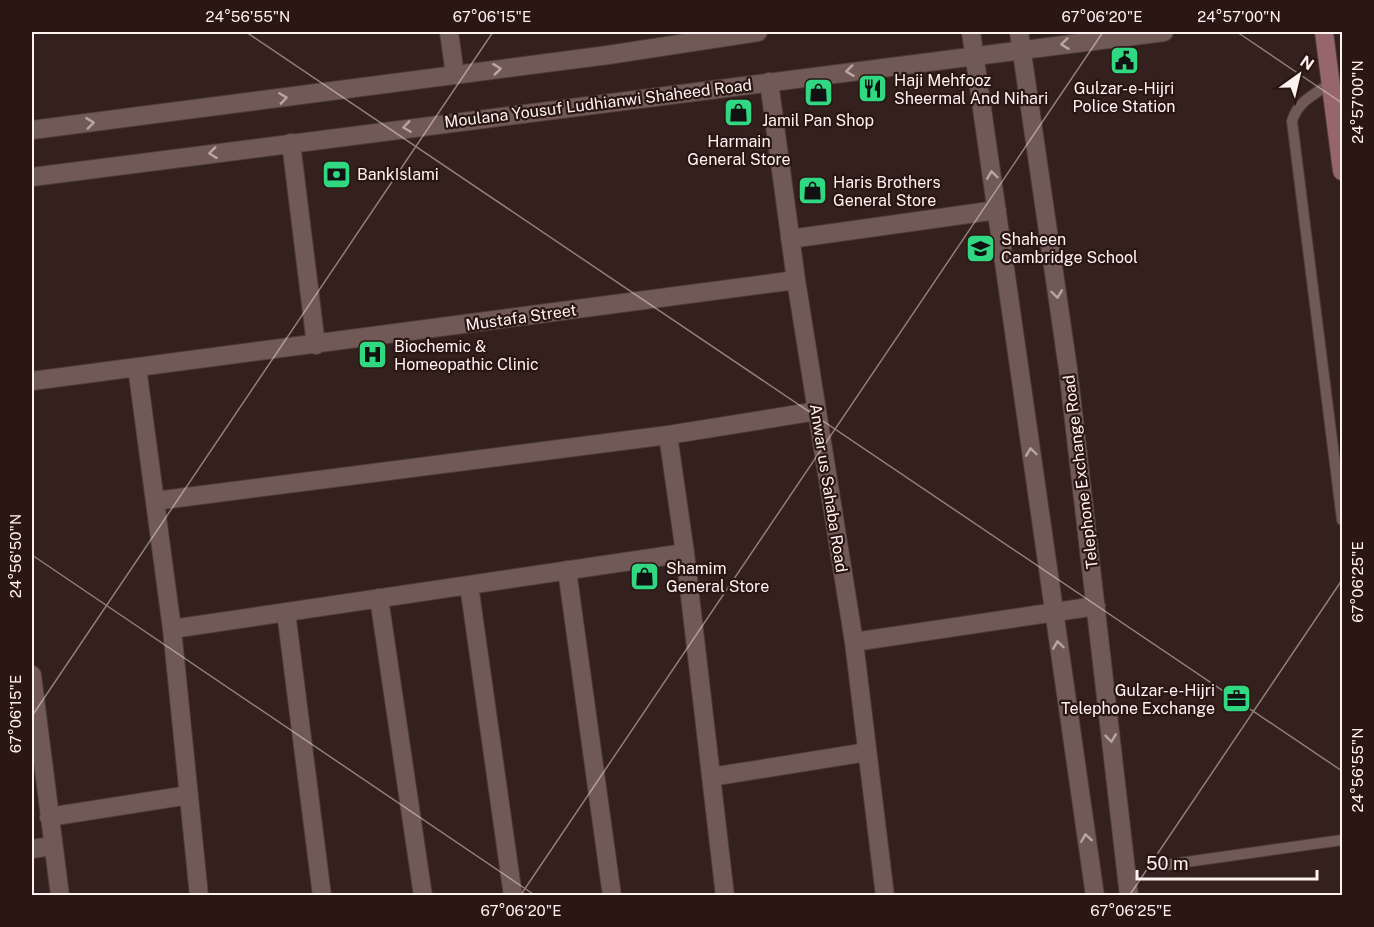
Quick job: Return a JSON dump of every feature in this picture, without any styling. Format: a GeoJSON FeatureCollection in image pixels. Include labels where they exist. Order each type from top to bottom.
{"type":"FeatureCollection","features":[{"type":"Feature","properties":{"kind":"main road"},"geometry":{"type":"LineString","coordinates":[[1324,32],[1342,171]]}},
{"type":"Feature","properties":{"kind":"street"},"geometry":{"type":"LineString","coordinates":[[449,32],[455,75]]}},
{"type":"Feature","properties":{"kind":"street"},"geometry":{"type":"LineString","coordinates":[[32,130],[608,55],[728,34],[758,32]]}},
{"type":"Feature","properties":{"kind":"street"},"geometry":{"type":"LineString","coordinates":[[971,32],[1095,896]]}},
{"type":"Feature","properties":{"kind":"street","name":"Moulana Yousuf Ludhianwi Shaheed Road"},"geometry":{"type":"LineString","coordinates":[[32,177],[975,55],[1021,40],[1164,32]]}},
{"type":"Feature","properties":{"kind":"street","name":"Telephone Exchange Road"},"geometry":{"type":"LineString","coordinates":[[1021,40],[1068,369],[1129,896]]}},
{"type":"Feature","properties":{"kind":"street","name":"Anwar us Sahaba Road"},"geometry":{"type":"LineString","coordinates":[[769,82],[796,280],[854,642],[885,896]]}},
{"type":"Feature","properties":{"kind":"street"},"geometry":{"type":"LineString","coordinates":[[291,143],[316,345]]}},
{"type":"Feature","properties":{"kind":"street"},"geometry":{"type":"LineString","coordinates":[[790,239],[997,210]]}},
{"type":"Feature","properties":{"kind":"street","name":"Mustafa Street"},"geometry":{"type":"LineString","coordinates":[[32,381],[796,280]]}},
{"type":"Feature","properties":{"kind":"street"},"geometry":{"type":"LineString","coordinates":[[137,367],[172,629],[200,896]]}},
{"type":"Feature","properties":{"kind":"street"},"geometry":{"type":"LineString","coordinates":[[155,501],[668,435],[817,411]]}},
{"type":"Feature","properties":{"kind":"street"},"geometry":{"type":"LineString","coordinates":[[668,435],[685,553],[725,896]]}},
{"type":"Feature","properties":{"kind":"street"},"geometry":{"type":"LineString","coordinates":[[172,629],[685,553]]}},
{"type":"Feature","properties":{"kind":"street"},"geometry":{"type":"LineString","coordinates":[[567,570],[612,896]]}},
{"type":"Feature","properties":{"kind":"street"},"geometry":{"type":"LineString","coordinates":[[469,585],[513,896]]}},
{"type":"Feature","properties":{"kind":"street"},"geometry":{"type":"LineString","coordinates":[[379,598],[423,896]]}},
{"type":"Feature","properties":{"kind":"street"},"geometry":{"type":"LineString","coordinates":[[854,642],[1095,606]]}},
{"type":"Feature","properties":{"kind":"street"},"geometry":{"type":"LineString","coordinates":[[286,612],[322,896]]}},
{"type":"Feature","properties":{"kind":"street"},"geometry":{"type":"LineString","coordinates":[[32,675],[35,737],[60,896]]}},
{"type":"Feature","properties":{"kind":"street"},"geometry":{"type":"LineString","coordinates":[[711,777],[867,752]]}},
{"type":"Feature","properties":{"kind":"street"},"geometry":{"type":"LineString","coordinates":[[49,817],[189,795]]}},
{"type":"Feature","properties":{"kind":"street"},"geometry":{"type":"LineString","coordinates":[[32,849],[53,846]]}},
{"type":"Feature","properties":{"kind":"lane"},"geometry":{"type":"LineString","coordinates":[[1331,83],[1303,102],[1295,110],[1292,121],[1342,520]]}},
{"type":"Feature","properties":{"kind":"lane"},"geometry":{"type":"LineString","coordinates":[[1165,865],[1342,840]]}},
{"type":"Feature","properties":{"kind":"place","name":"Gulzar-e-Hijri Police Station"},"geometry":{"type":"Point","coordinates":[1124,60]}},
{"type":"Feature","properties":{"kind":"place","name":"Haji Mehfooz Sheermal And Nihari"},"geometry":{"type":"Point","coordinates":[873,89]}},
{"type":"Feature","properties":{"kind":"place","name":"Jamil Pan Shop"},"geometry":{"type":"Point","coordinates":[818,92]}},
{"type":"Feature","properties":{"kind":"place","name":"Harmain General Store"},"geometry":{"type":"Point","coordinates":[739,113]}},
{"type":"Feature","properties":{"kind":"place","name":"BankIslami"},"geometry":{"type":"Point","coordinates":[336,174]}},
{"type":"Feature","properties":{"kind":"place","name":"Haris Brothers General Store"},"geometry":{"type":"Point","coordinates":[812,191]}},
{"type":"Feature","properties":{"kind":"place","name":"Shaheen Cambridge School"},"geometry":{"type":"Point","coordinates":[980,248]}},
{"type":"Feature","properties":{"kind":"place","name":"Biochemic & Homeopathic Clinic"},"geometry":{"type":"Point","coordinates":[373,355]}},
{"type":"Feature","properties":{"kind":"place","name":"Shamim General Store"},"geometry":{"type":"Point","coordinates":[645,577]}},
{"type":"Feature","properties":{"kind":"place","name":"Gulzar-e-Hijri Telephone Exchange"},"geometry":{"type":"Point","coordinates":[1236,699]}}]}
